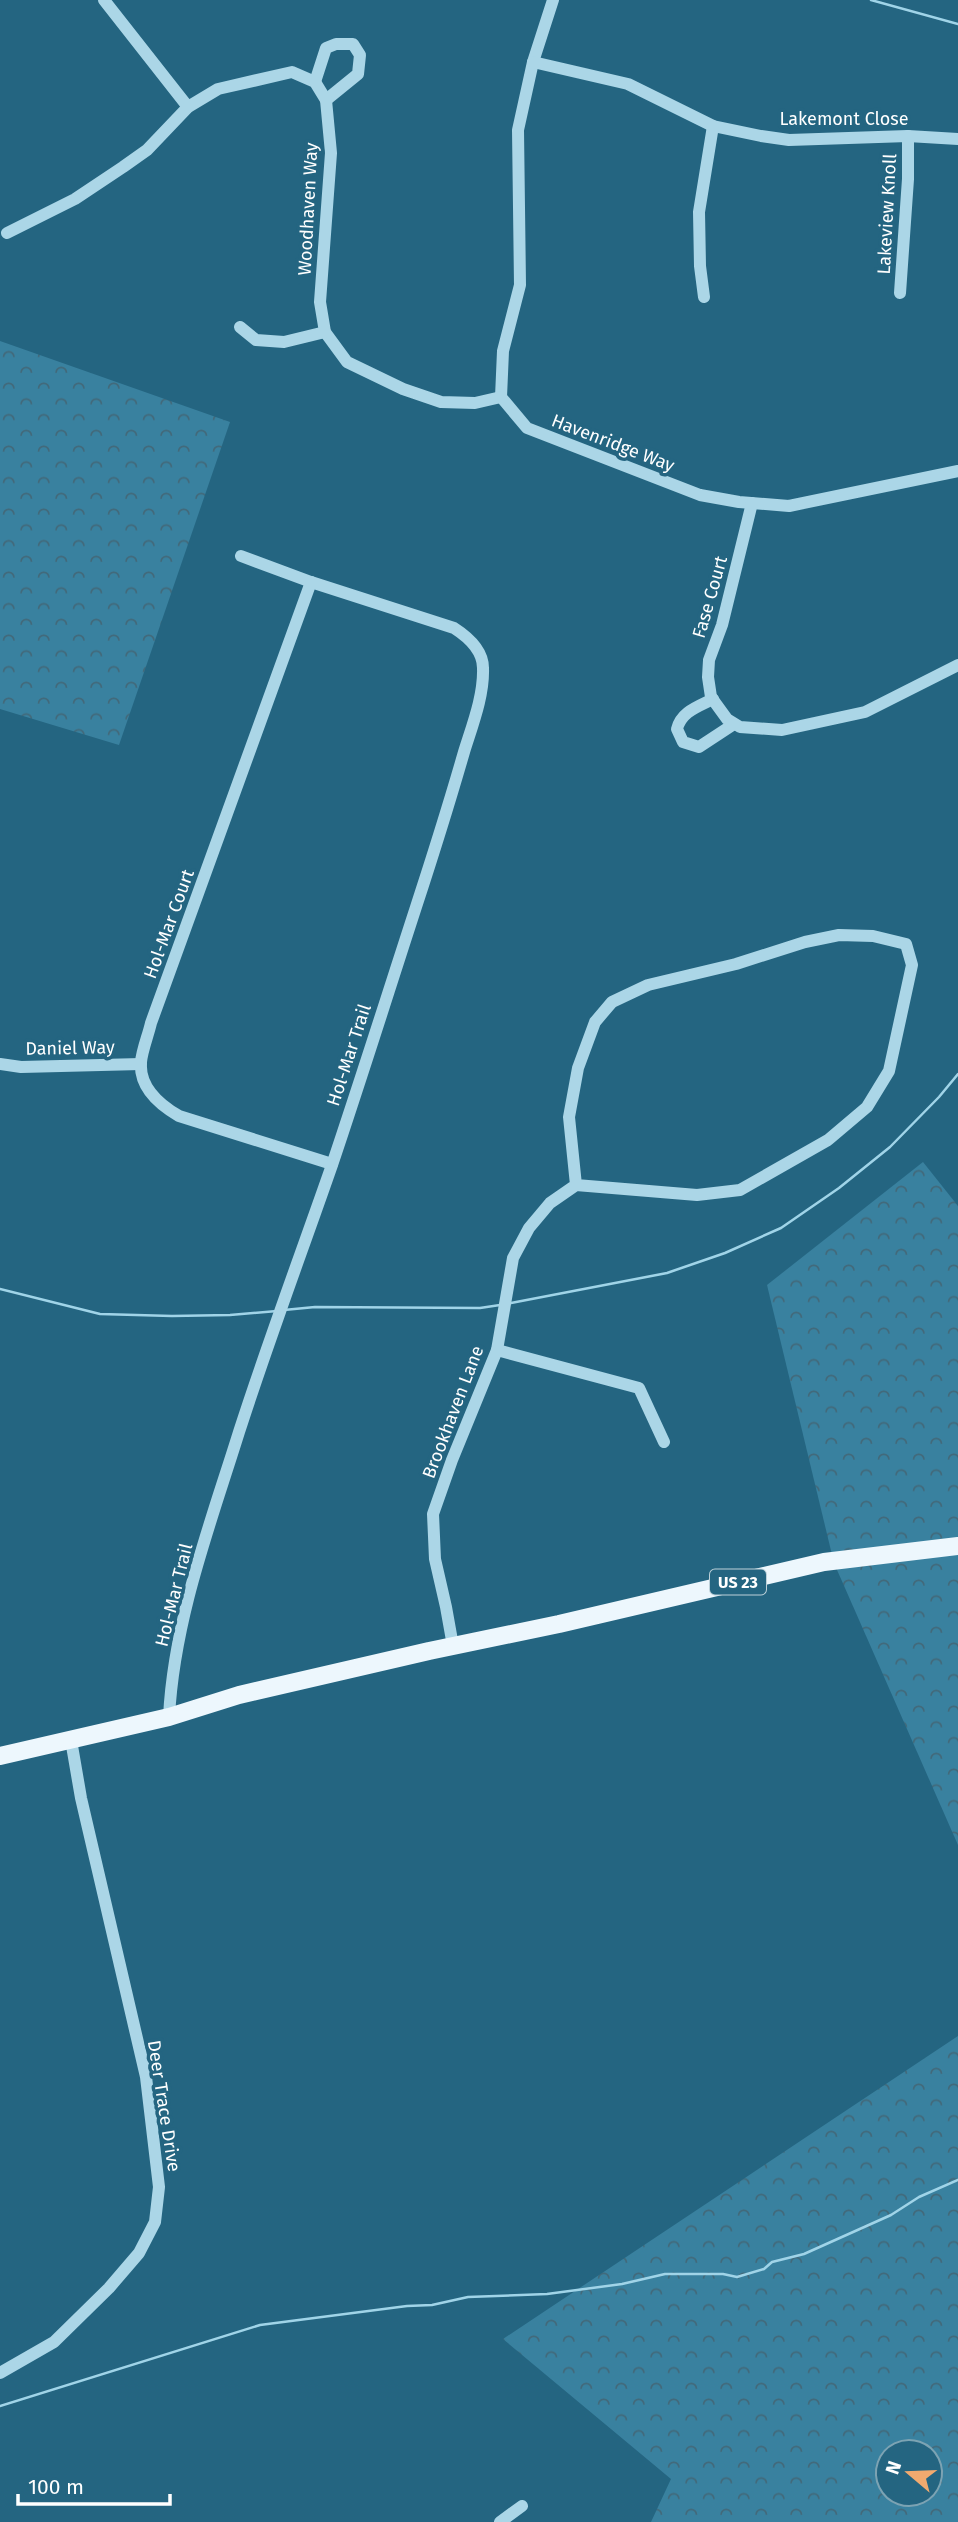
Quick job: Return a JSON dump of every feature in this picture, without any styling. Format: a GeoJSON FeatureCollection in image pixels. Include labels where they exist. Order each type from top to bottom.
{"type":"FeatureCollection","features":[{"type":"Feature","properties":{"kind":"main road","name":"US 23"},"geometry":{"type":"LineString","coordinates":[[0,1756],[169,1717],[239,1695],[824,1562],[958,1546]]}},
{"type":"Feature","properties":{"kind":"street"},"geometry":{"type":"LineString","coordinates":[[104,0],[188,107]]}},
{"type":"Feature","properties":{"kind":"street"},"geometry":{"type":"LineString","coordinates":[[501,397],[503,351],[520,285],[518,130],[533,62],[553,0]]}},
{"type":"Feature","properties":{"kind":"street"},"geometry":{"type":"LineString","coordinates":[[7,233],[75,199],[148,150],[188,107],[218,89],[292,72],[315,82],[326,48],[336,44],[353,44],[360,55],[358,74],[326,100]]}},
{"type":"Feature","properties":{"kind":"street","name":"Lakemont Close"},"geometry":{"type":"LineString","coordinates":[[533,62],[628,84],[713,126],[789,140],[908,136],[958,139]]}},
{"type":"Feature","properties":{"kind":"street","name":"Woodhaven Way"},"geometry":{"type":"LineString","coordinates":[[315,82],[326,100],[331,153],[320,302],[325,332],[347,362],[403,389],[441,402],[475,403],[501,397]]}},
{"type":"Feature","properties":{"kind":"street"},"geometry":{"type":"LineString","coordinates":[[704,297],[700,266],[699,212],[713,126]]}},
{"type":"Feature","properties":{"kind":"street","name":"Lakeview Knoll"},"geometry":{"type":"LineString","coordinates":[[901,293],[908,136]]}},
{"type":"Feature","properties":{"kind":"street"},"geometry":{"type":"LineString","coordinates":[[240,327],[257,340],[284,342],[325,332]]}},
{"type":"Feature","properties":{"kind":"street","name":"Havenridge Way"},"geometry":{"type":"LineString","coordinates":[[501,397],[527,428],[700,495],[789,506],[958,471]]}},
{"type":"Feature","properties":{"kind":"street","name":"Fase Court"},"geometry":{"type":"LineString","coordinates":[[713,699],[708,677],[709,660],[722,625],[752,503]]}},
{"type":"Feature","properties":{"kind":"street","name":"Hol-Mar Trail"},"geometry":{"type":"LineString","coordinates":[[169,1717],[171,1677],[186,1605],[261,1363],[332,1164],[452,795],[476,713],[484,665],[468,636],[454,628],[311,582],[241,556]]}},
{"type":"Feature","properties":{"kind":"street","name":"Hol-Mar Court"},"geometry":{"type":"LineString","coordinates":[[141,1064],[151,1023],[311,582]]}},
{"type":"Feature","properties":{"kind":"street"},"geometry":{"type":"LineString","coordinates":[[734,724],[699,747],[684,742],[677,729],[679,721],[693,709],[713,699],[727,719],[740,727],[756,730],[782,730],[865,712],[958,665]]}},
{"type":"Feature","properties":{"kind":"street"},"geometry":{"type":"LineString","coordinates":[[873,936],[906,944],[912,965],[889,1071],[867,1107],[828,1140],[740,1190],[697,1195],[576,1185],[569,1118],[578,1068],[595,1022],[612,1002],[648,985],[736,964],[828,937],[873,936]]}},
{"type":"Feature","properties":{"kind":"street"},"geometry":{"type":"LineString","coordinates":[[141,1064],[149,1092],[179,1116],[332,1164]]}},
{"type":"Feature","properties":{"kind":"street","name":"Daniel Way"},"geometry":{"type":"LineString","coordinates":[[0,1065],[21,1067],[141,1064]]}},
{"type":"Feature","properties":{"kind":"street","name":"Brookhaven Lane"},"geometry":{"type":"LineString","coordinates":[[453,1646],[435,1559],[433,1514],[497,1350],[513,1258],[529,1228],[550,1203],[576,1185]]}},
{"type":"Feature","properties":{"kind":"street"},"geometry":{"type":"LineString","coordinates":[[497,1350],[639,1388],[664,1442]]}},
{"type":"Feature","properties":{"kind":"street","name":"Deer Trace Drive"},"geometry":{"type":"LineString","coordinates":[[0,2373],[54,2342],[109,2288],[139,2253],[155,2222],[159,2187],[146,2077],[81,1798],[71,1740]]}},
{"type":"Feature","properties":{"kind":"street"},"geometry":{"type":"LineString","coordinates":[[500,2522],[522,2506]]}},
{"type":"Feature","properties":{"kind":"green space"},"geometry":{"type":"Polygon","coordinates":[[[0,341],[230,422],[119,745],[0,709],[0,341]]]}},
{"type":"Feature","properties":{"kind":"green space"},"geometry":{"type":"Polygon","coordinates":[[[923,1162],[958,1206],[958,1845],[834,1563],[767,1285],[923,1162]]]}},
{"type":"Feature","properties":{"kind":"green space"},"geometry":{"type":"Polygon","coordinates":[[[958,2036],[958,2522],[651,2522],[671,2479],[503,2339],[958,2036]]]}},
{"type":"Feature","properties":{"kind":"waterway"},"geometry":{"type":"LineString","coordinates":[[871,0],[958,24]]}},
{"type":"Feature","properties":{"kind":"waterway"},"geometry":{"type":"LineString","coordinates":[[511,1303],[667,1273],[725,1253],[781,1228],[839,1188],[890,1147],[958,1074]]}},
{"type":"Feature","properties":{"kind":"waterway"},"geometry":{"type":"LineString","coordinates":[[0,1289],[100,1314],[172,1316],[277,1311]]}},
{"type":"Feature","properties":{"kind":"waterway"},"geometry":{"type":"LineString","coordinates":[[284,1310],[315,1307],[480,1308],[500,1305]]}},
{"type":"Feature","properties":{"kind":"waterway"},"geometry":{"type":"LineString","coordinates":[[0,2406],[260,2325],[432,2305],[468,2297],[547,2294],[622,2284],[665,2274],[723,2274],[737,2277],[764,2269],[772,2262],[804,2254],[891,2215],[919,2197],[958,2180]]}}]}
